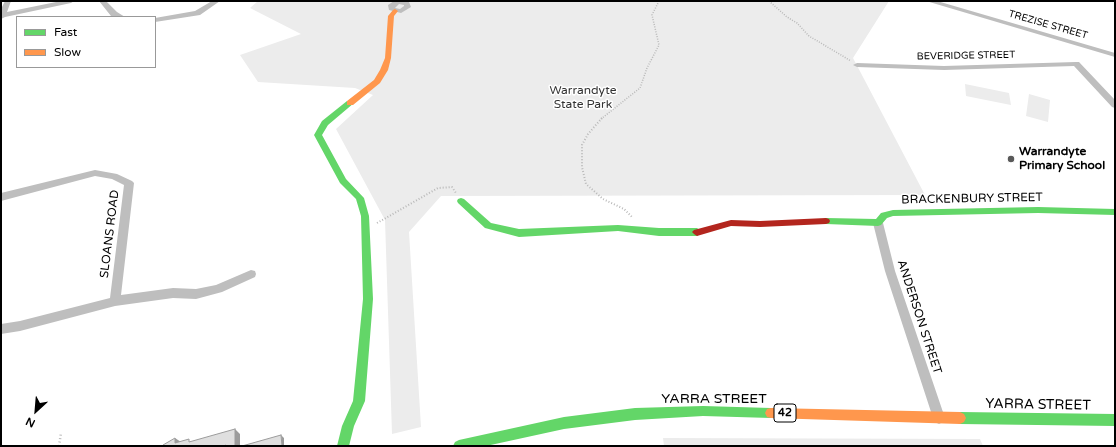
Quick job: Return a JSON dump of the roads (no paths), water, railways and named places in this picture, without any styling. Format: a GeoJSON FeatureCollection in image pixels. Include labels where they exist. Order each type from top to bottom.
{"type":"FeatureCollection","features":[{"type":"Feature","properties":{"kind":"street"},"geometry":{"type":"LineString","coordinates":[[2,16],[8,1]]}},
{"type":"Feature","properties":{"kind":"street"},"geometry":{"type":"LineString","coordinates":[[2,16],[71,1]]}},
{"type":"Feature","properties":{"kind":"street"},"geometry":{"type":"LineString","coordinates":[[102,1],[114,14],[119,16]]}},
{"type":"Feature","properties":{"kind":"street"},"geometry":{"type":"LineString","coordinates":[[156,20],[197,13],[217,1]]}},
{"type":"Feature","properties":{"kind":"street","name":"TREZISE STREET"},"geometry":{"type":"LineString","coordinates":[[929,1],[1115,55]]}},
{"type":"Feature","properties":{"kind":"street"},"geometry":{"type":"LineString","coordinates":[[343,446],[348,426],[359,401],[368,299],[365,216],[360,198],[343,181],[318,135],[325,123],[378,81],[388,58],[391,16],[395,11]]}},
{"type":"Feature","properties":{"kind":"street","name":"BEVERIDGE STREET"},"geometry":{"type":"LineString","coordinates":[[857,66],[944,68],[1076,64],[1115,105]]}},
{"type":"Feature","properties":{"kind":"street","name":"SLOANS ROAD"},"geometry":{"type":"LineString","coordinates":[[1,197],[94,174],[114,176],[129,183],[115,301]]}},
{"type":"Feature","properties":{"kind":"street"},"geometry":{"type":"LineString","coordinates":[[461,201],[488,226],[519,233],[618,228],[645,231],[697,232],[732,223],[760,224],[836,220],[878,223]]}},
{"type":"Feature","properties":{"kind":"street","name":"BRACKENBURY STREET"},"geometry":{"type":"LineString","coordinates":[[878,223],[884,215],[893,213],[1038,210],[1115,212]]}},
{"type":"Feature","properties":{"kind":"street","name":"ANDERSON STREET"},"geometry":{"type":"LineString","coordinates":[[878,223],[890,271],[939,418]]}},
{"type":"Feature","properties":{"kind":"street"},"geometry":{"type":"LineString","coordinates":[[1,329],[20,326],[115,301],[173,293],[196,294],[218,290],[251,274]]}},
{"type":"Feature","properties":{"kind":"street","name":"YARRA STREET"},"geometry":{"type":"LineString","coordinates":[[459,446],[564,423],[635,414],[703,411],[939,418],[1115,420]]}},
{"type":"Feature","properties":{"kind":"place","name":"Warrandyte Primary School"},"geometry":{"type":"Point","coordinates":[1011,159]}},
{"type":"Feature","properties":{"kind":"park label","name":"Warrandyte State Park"},"geometry":{"type":"Point","coordinates":[583,98]}}]}
